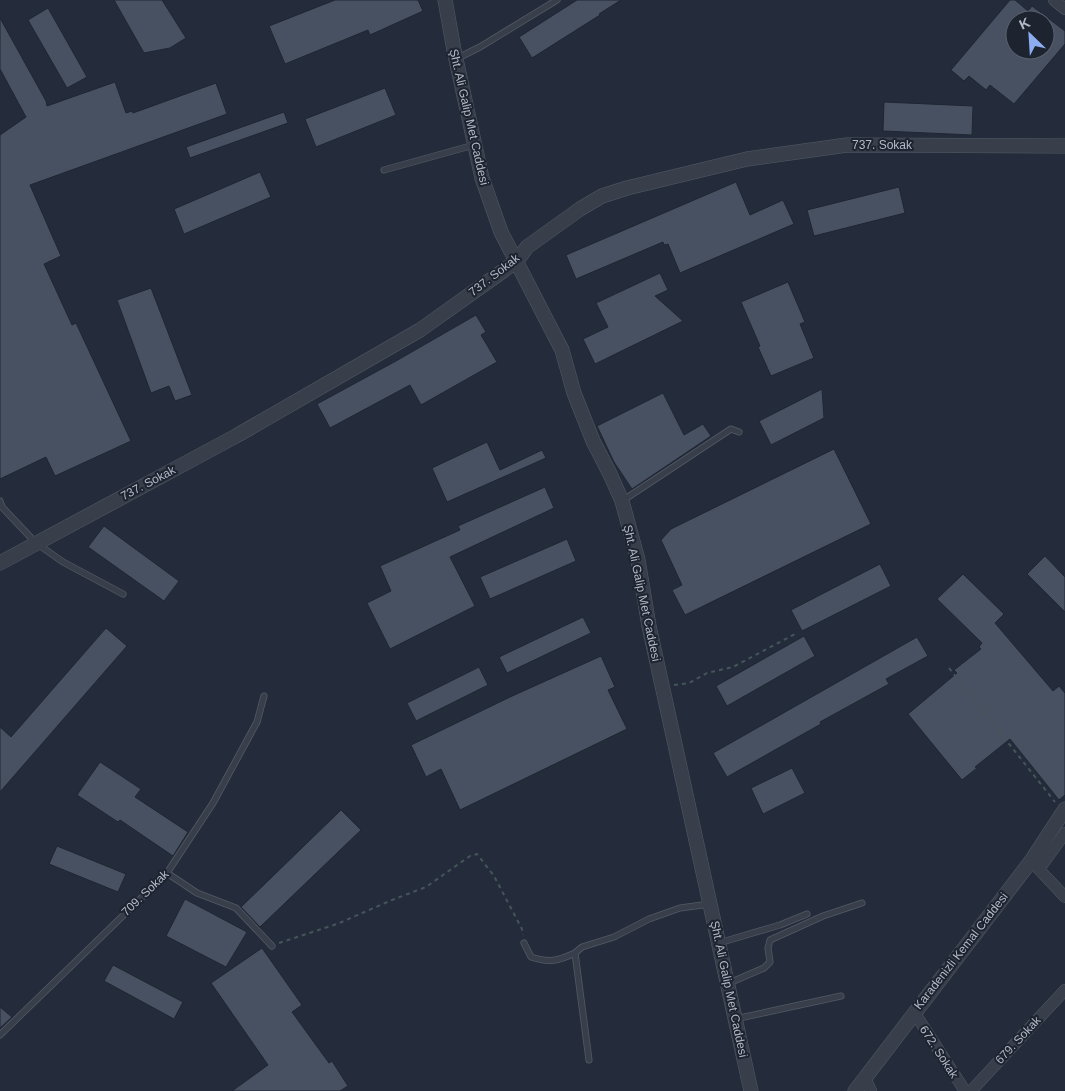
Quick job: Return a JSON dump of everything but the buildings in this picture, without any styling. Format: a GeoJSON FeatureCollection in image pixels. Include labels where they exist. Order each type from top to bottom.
{"type":"FeatureCollection","features":[{"type":"Feature","properties":{"kind":"street","name":"Şht. Ali Galip Met Caddesi"},"geometry":{"type":"LineString","coordinates":[[445,0],[474,145],[482,178],[501,232],[562,350],[574,393],[593,441],[622,501],[638,560],[649,626],[750,1091]]}},
{"type":"Feature","properties":{"kind":"street"},"geometry":{"type":"LineString","coordinates":[[1054,0],[1065,8]]}},
{"type":"Feature","properties":{"kind":"street","name":"737. Sokak"},"geometry":{"type":"LineString","coordinates":[[0,563],[236,436],[420,330],[517,261],[527,247],[580,209],[602,196],[627,188],[747,159],[847,145],[1065,146]]}},
{"type":"Feature","properties":{"kind":"street","name":"Karadenizli Kemal Caddesi"},"geometry":{"type":"LineString","coordinates":[[855,1091],[914,1012],[1035,865],[1064,810]]}},
{"type":"Feature","properties":{"kind":"street"},"geometry":{"type":"LineString","coordinates":[[1065,833],[1035,865],[1065,897]]}},
{"type":"Feature","properties":{"kind":"street","name":"679. Sokak"},"geometry":{"type":"LineString","coordinates":[[971,1091],[1065,990]]}},
{"type":"Feature","properties":{"kind":"street","name":"672. Sokak"},"geometry":{"type":"LineString","coordinates":[[914,1012],[965,1091]]}},
{"type":"Feature","properties":{"kind":"street"},"geometry":{"type":"LineString","coordinates":[[865,1078],[871,1091]]}},
{"type":"Feature","properties":{"kind":"lane"},"geometry":{"type":"LineString","coordinates":[[456,59],[480,47],[557,0]]}},
{"type":"Feature","properties":{"kind":"lane"},"geometry":{"type":"LineString","coordinates":[[384,170],[474,145]]}},
{"type":"Feature","properties":{"kind":"lane"},"geometry":{"type":"LineString","coordinates":[[622,501],[731,429],[739,432]]}},
{"type":"Feature","properties":{"kind":"lane"},"geometry":{"type":"LineString","coordinates":[[0,501],[2,506],[36,543],[63,562],[123,594]]}},
{"type":"Feature","properties":{"kind":"lane","name":"709. Sokak"},"geometry":{"type":"LineString","coordinates":[[0,1036],[167,873],[213,803],[257,722],[264,696]]}},
{"type":"Feature","properties":{"kind":"lane"},"geometry":{"type":"LineString","coordinates":[[167,873],[197,893],[236,908],[272,946]]}},
{"type":"Feature","properties":{"kind":"lane"},"geometry":{"type":"LineString","coordinates":[[728,984],[764,968],[770,962],[768,948],[770,940],[823,916],[862,903]]}},
{"type":"Feature","properties":{"kind":"lane"},"geometry":{"type":"LineString","coordinates":[[524,943],[530,957],[558,961],[575,953],[582,947],[614,937],[656,916],[680,908],[710,904]]}},
{"type":"Feature","properties":{"kind":"lane"},"geometry":{"type":"LineString","coordinates":[[719,943],[780,925],[807,914]]}},
{"type":"Feature","properties":{"kind":"lane"},"geometry":{"type":"LineString","coordinates":[[575,953],[589,1060]]}},
{"type":"Feature","properties":{"kind":"lane"},"geometry":{"type":"LineString","coordinates":[[735,1019],[841,996]]}},
{"type":"Feature","properties":{"kind":"path"},"geometry":{"type":"LineString","coordinates":[[662,687],[689,683],[707,673],[733,667],[795,634]]}},
{"type":"Feature","properties":{"kind":"path"},"geometry":{"type":"LineString","coordinates":[[950,668],[1064,810]]}},
{"type":"Feature","properties":{"kind":"path"},"geometry":{"type":"LineString","coordinates":[[272,946],[337,924],[426,887],[470,856],[477,854],[498,883],[522,929],[524,943]]}}]}
